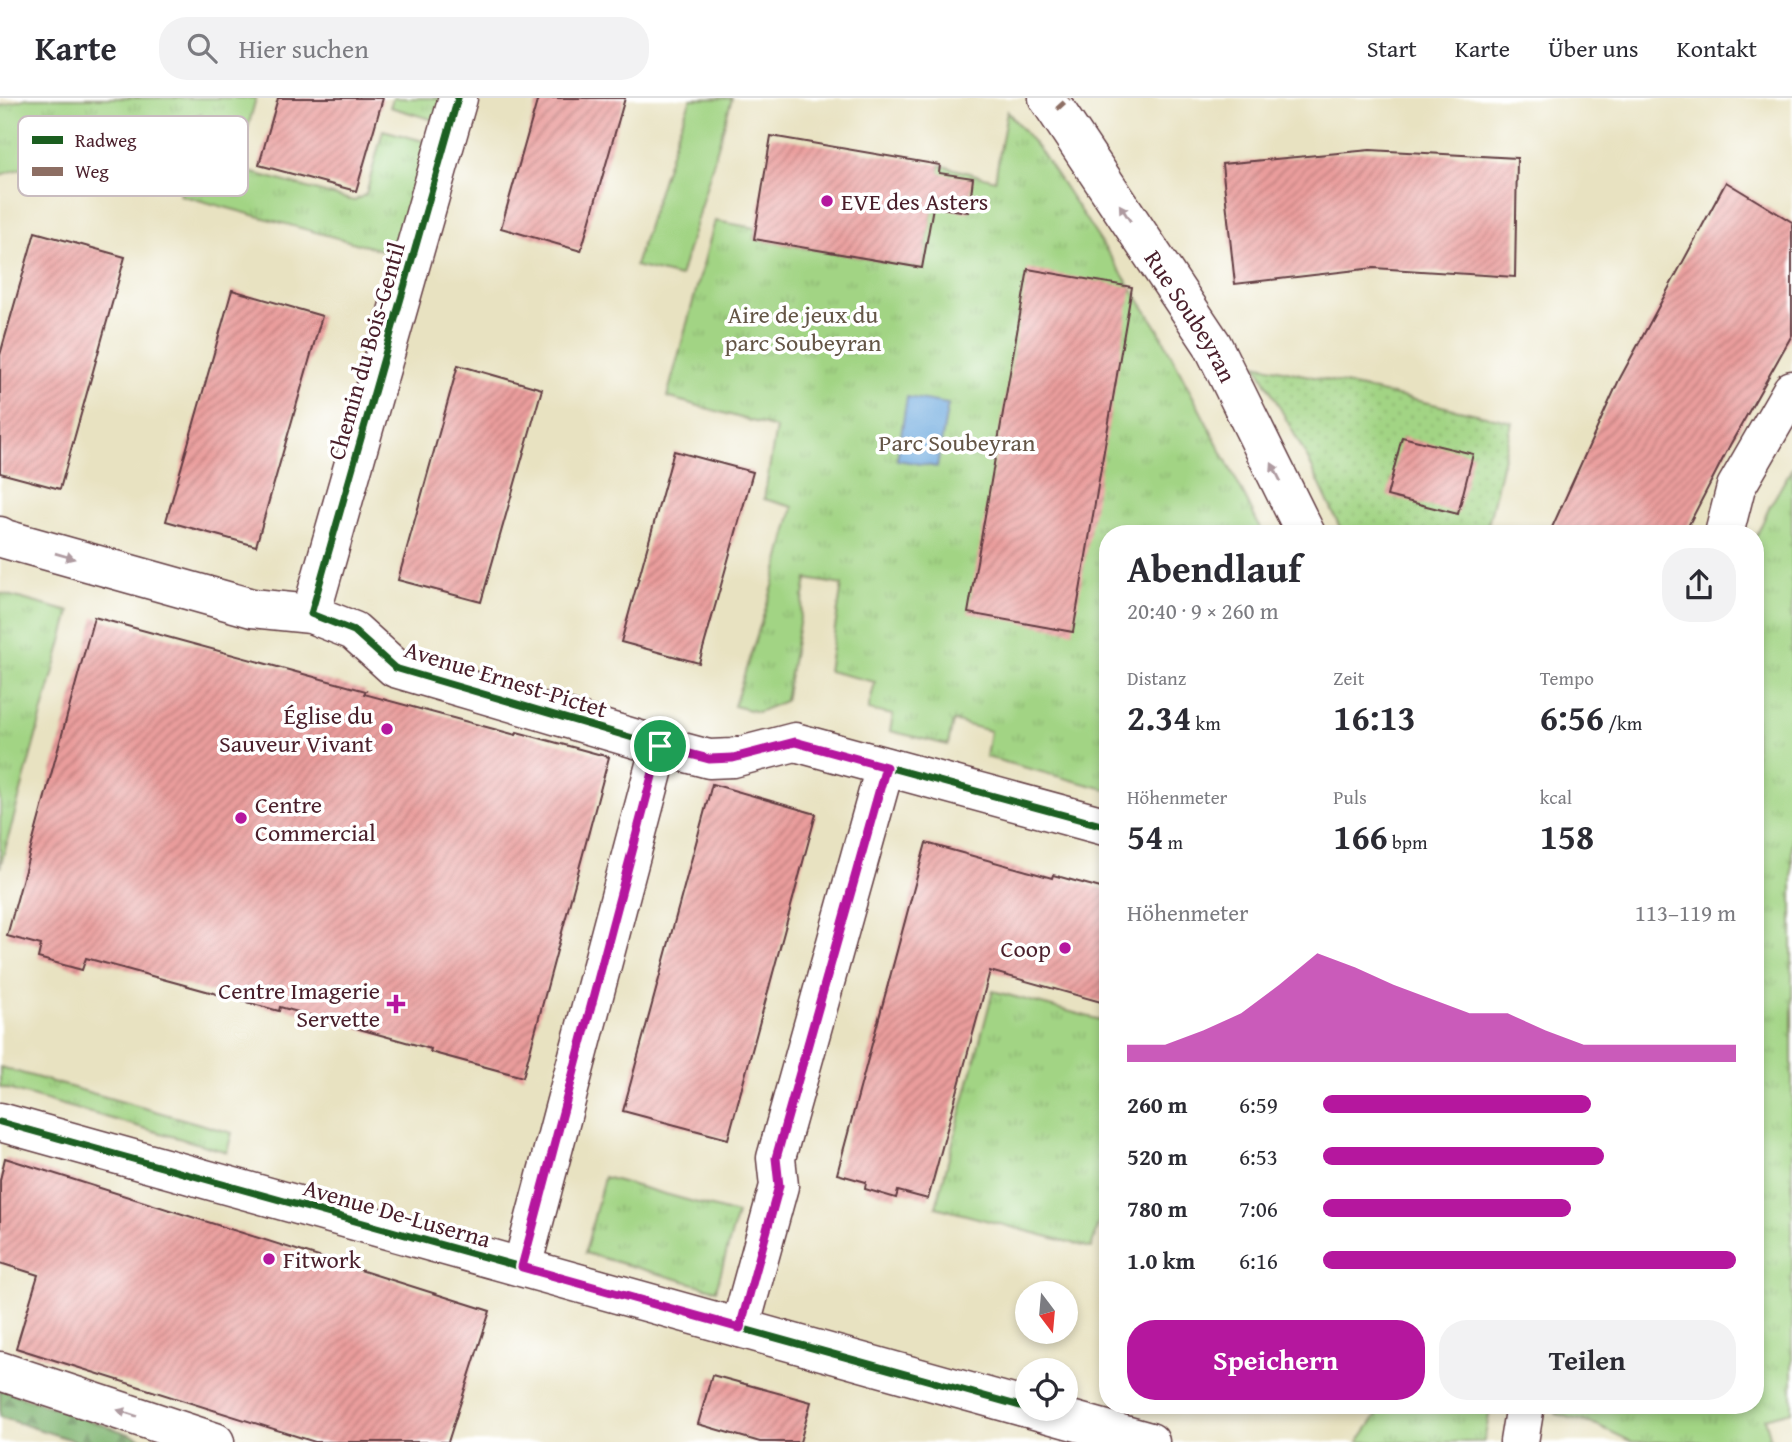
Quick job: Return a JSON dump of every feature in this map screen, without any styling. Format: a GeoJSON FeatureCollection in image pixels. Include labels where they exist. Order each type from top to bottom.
{"type":"FeatureCollection","features":[{"type":"Feature","properties":{"kind":"street","name":"Chemin du Bois-Gentil"},"geometry":{"type":"LineString","coordinates":[[311,614],[458,98]]}},
{"type":"Feature","properties":{"kind":"street","name":"Rue Soubeyran"},"geometry":{"type":"LineString","coordinates":[[1058,102],[1212,344],[1302,525]]}},
{"type":"Feature","properties":{"kind":"street"},"geometry":{"type":"LineString","coordinates":[[1726,525],[1736,487],[1792,390]]}},
{"type":"Feature","properties":{"kind":"street","name":"Avenue Ernest-Pictet"},"geometry":{"type":"LineString","coordinates":[[0,536],[252,608],[311,614],[354,631],[395,668],[709,759],[733,758],[795,742],[1099,825]]}},
{"type":"Feature","properties":{"kind":"street"},"geometry":{"type":"LineString","coordinates":[[522,1267],[660,746]]}},
{"type":"Feature","properties":{"kind":"street"},"geometry":{"type":"LineString","coordinates":[[740,1328],[779,1186],[776,1158],[886,767]]}},
{"type":"Feature","properties":{"kind":"street","name":"Avenue De-Luserna"},"geometry":{"type":"LineString","coordinates":[[0,1122],[1015,1404]]}},
{"type":"Feature","properties":{"kind":"street"},"geometry":{"type":"LineString","coordinates":[[0,1371],[215,1442]]}},
{"type":"Feature","properties":{"kind":"street"},"geometry":{"type":"LineString","coordinates":[[1519,1442],[1524,1414]]}},
{"type":"Feature","properties":{"kind":"street","name":"Avenue De-Luserna"},"geometry":{"type":"LineString","coordinates":[[1075,1421],[1150,1442]]}},
{"type":"Feature","properties":{"kind":"green space"},"geometry":{"type":"Polygon","coordinates":[[[28,98],[256,98],[248,128],[248,116],[18,116],[18,170],[0,175],[0,106],[28,98]]]}},
{"type":"Feature","properties":{"kind":"green space"},"geometry":{"type":"Polygon","coordinates":[[[393,98],[446,98],[434,120],[390,107],[393,98]]]}},
{"type":"Feature","properties":{"kind":"green space"},"geometry":{"type":"Polygon","coordinates":[[[732,98],[680,277],[635,266],[677,134],[691,99],[732,98]]]}},
{"type":"Feature","properties":{"kind":"green space","name":"Parc Soubeyran"},"geometry":{"type":"Polygon","coordinates":[[[1007,111],[1042,153],[1157,327],[1259,525],[1099,525],[1099,788],[986,757],[990,731],[953,721],[948,745],[890,731],[893,715],[868,710],[875,682],[828,671],[842,585],[807,579],[785,701],[758,712],[734,706],[773,586],[793,507],[764,499],[776,428],[667,397],[715,221],[756,228],[754,239],[922,268],[940,165],[995,180],[1007,111]]]}},
{"type":"Feature","properties":{"kind":"green space"},"geometry":{"type":"Polygon","coordinates":[[[383,130],[431,143],[399,255],[184,196],[248,196],[248,172],[354,201],[366,194],[383,130]]]}},
{"type":"Feature","properties":{"kind":"green space"},"geometry":{"type":"Polygon","coordinates":[[[1256,364],[1512,422],[1488,525],[1339,525],[1309,461],[1256,364]]]}},
{"type":"Feature","properties":{"kind":"green space"},"geometry":{"type":"Polygon","coordinates":[[[1792,468],[1792,1411],[1765,1418],[1771,1439],[1761,1442],[1632,1442],[1597,1425],[1556,1414],[1764,1414],[1764,525],[1761,525],[1792,468]]]}},
{"type":"Feature","properties":{"kind":"green space"},"geometry":{"type":"Polygon","coordinates":[[[0,593],[70,612],[0,868],[0,593]]]}},
{"type":"Feature","properties":{"kind":"green space"},"geometry":{"type":"Polygon","coordinates":[[[993,991],[1099,1020],[1099,1221],[1091,1248],[936,1207],[993,991]]]}},
{"type":"Feature","properties":{"kind":"green space"},"geometry":{"type":"Polygon","coordinates":[[[0,1067],[232,1133],[227,1152],[0,1087],[0,1067]]]}},
{"type":"Feature","properties":{"kind":"green space"},"geometry":{"type":"Polygon","coordinates":[[[604,1177],[737,1214],[716,1290],[585,1253],[604,1177]]]}},
{"type":"Feature","properties":{"kind":"green space"},"geometry":{"type":"Polygon","coordinates":[[[0,1389],[152,1442],[78,1442],[0,1417],[0,1389]]]}},
{"type":"Feature","properties":{"kind":"green space"},"geometry":{"type":"Polygon","coordinates":[[[1378,1414],[1489,1414],[1484,1442],[1358,1442],[1378,1414]]]}},
{"type":"Feature","properties":{"kind":"water"},"geometry":{"type":"Polygon","coordinates":[[[907,397],[948,404],[937,467],[897,460],[907,397]]]}},
{"type":"Feature","properties":{"kind":"building"},"geometry":{"type":"Polygon","coordinates":[[[278,98],[383,98],[356,191],[259,165],[278,98]]]}},
{"type":"Feature","properties":{"kind":"building"},"geometry":{"type":"Polygon","coordinates":[[[538,98],[625,98],[581,251],[501,228],[538,98]]]}},
{"type":"Feature","properties":{"kind":"building"},"geometry":{"type":"Polygon","coordinates":[[[771,136],[940,165],[939,173],[973,178],[969,212],[933,207],[922,268],[754,239],[771,136]]]}},
{"type":"Feature","properties":{"kind":"building"},"geometry":{"type":"Polygon","coordinates":[[[1370,150],[1517,158],[1515,277],[1374,268],[1235,284],[1222,164],[1370,150]]]}},
{"type":"Feature","properties":{"kind":"building"},"geometry":{"type":"Polygon","coordinates":[[[1726,182],[1792,222],[1792,335],[1689,525],[1553,525],[1619,380],[1726,182]]]}},
{"type":"Feature","properties":{"kind":"building"},"geometry":{"type":"Polygon","coordinates":[[[35,232],[125,257],[60,489],[0,473],[0,355],[35,232]]]}},
{"type":"Feature","properties":{"kind":"building"},"geometry":{"type":"Polygon","coordinates":[[[1028,269],[1132,287],[1073,632],[968,613],[1028,269]]]}},
{"type":"Feature","properties":{"kind":"building"},"geometry":{"type":"Polygon","coordinates":[[[232,290],[322,316],[256,546],[166,521],[232,290]]]}},
{"type":"Feature","properties":{"kind":"building"},"geometry":{"type":"Polygon","coordinates":[[[458,365],[542,389],[481,602],[398,580],[458,365]]]}},
{"type":"Feature","properties":{"kind":"building"},"geometry":{"type":"Polygon","coordinates":[[[1402,437],[1473,454],[1458,514],[1387,496],[1402,437]]]}},
{"type":"Feature","properties":{"kind":"building"},"geometry":{"type":"Polygon","coordinates":[[[674,451],[753,472],[699,663],[621,642],[674,451]]]}},
{"type":"Feature","properties":{"kind":"building"},"geometry":{"type":"Polygon","coordinates":[[[94,617],[366,691],[364,694],[609,757],[523,1077],[280,1007],[279,1011],[86,958],[82,970],[38,958],[41,945],[7,936],[94,617]]]}},
{"type":"Feature","properties":{"kind":"building"},"geometry":{"type":"Polygon","coordinates":[[[712,784],[816,814],[728,1139],[623,1111],[712,784]]]}},
{"type":"Feature","properties":{"kind":"building"},"geometry":{"type":"Polygon","coordinates":[[[926,843],[1052,878],[1053,875],[1099,888],[1099,1001],[990,971],[928,1199],[898,1191],[896,1198],[865,1189],[866,1182],[837,1174],[926,843]]]}},
{"type":"Feature","properties":{"kind":"building"},"geometry":{"type":"Polygon","coordinates":[[[5,1158],[490,1311],[448,1442],[315,1442],[16,1348],[38,1275],[0,1263],[0,1180],[5,1158]]]}},
{"type":"Feature","properties":{"kind":"building"},"geometry":{"type":"Polygon","coordinates":[[[712,1375],[811,1402],[800,1442],[760,1442],[698,1424],[712,1375]]]}},
{"type":"Feature","properties":{"kind":"marked path"},"geometry":{"type":"LineString","coordinates":[[1057,109],[1069,98]]}},
{"type":"Feature","properties":{"kind":"cycle path"},"geometry":{"type":"LineString","coordinates":[[458,98],[311,614],[354,631],[395,668],[660,746],[709,759],[733,758],[795,742],[1099,825]]}},
{"type":"Feature","properties":{"kind":"cycle path"},"geometry":{"type":"LineString","coordinates":[[0,1122],[1015,1405]]}},
{"type":"Feature","properties":{"kind":"place","name":"EVE des Asters"},"geometry":{"type":"Point","coordinates":[827,201]}},
{"type":"Feature","properties":{"kind":"place","name":"Église du Sauveur Vivant"},"geometry":{"type":"Point","coordinates":[387,729]}},
{"type":"Feature","properties":{"kind":"place","name":"Centre Commercial"},"geometry":{"type":"Point","coordinates":[241,818]}},
{"type":"Feature","properties":{"kind":"place","name":"Coop"},"geometry":{"type":"Point","coordinates":[1065,948]}},
{"type":"Feature","properties":{"kind":"place","name":"Centre Imagerie Servette"},"geometry":{"type":"Point","coordinates":[396,1004]}},
{"type":"Feature","properties":{"kind":"place","name":"Fitwork"},"geometry":{"type":"Point","coordinates":[269,1259]}},
{"type":"Feature","properties":{"kind":"route"},"geometry":{"type":"LineString","coordinates":[[795,742],[886,767],[776,1158],[779,1186],[740,1328],[522,1267],[660,746],[709,759],[733,758],[795,742]]}},
{"type":"Feature","properties":{"kind":"park label","name":"Aire de jeux du parc Soubeyran"},"geometry":{"type":"Point","coordinates":[803,328]}}]}
